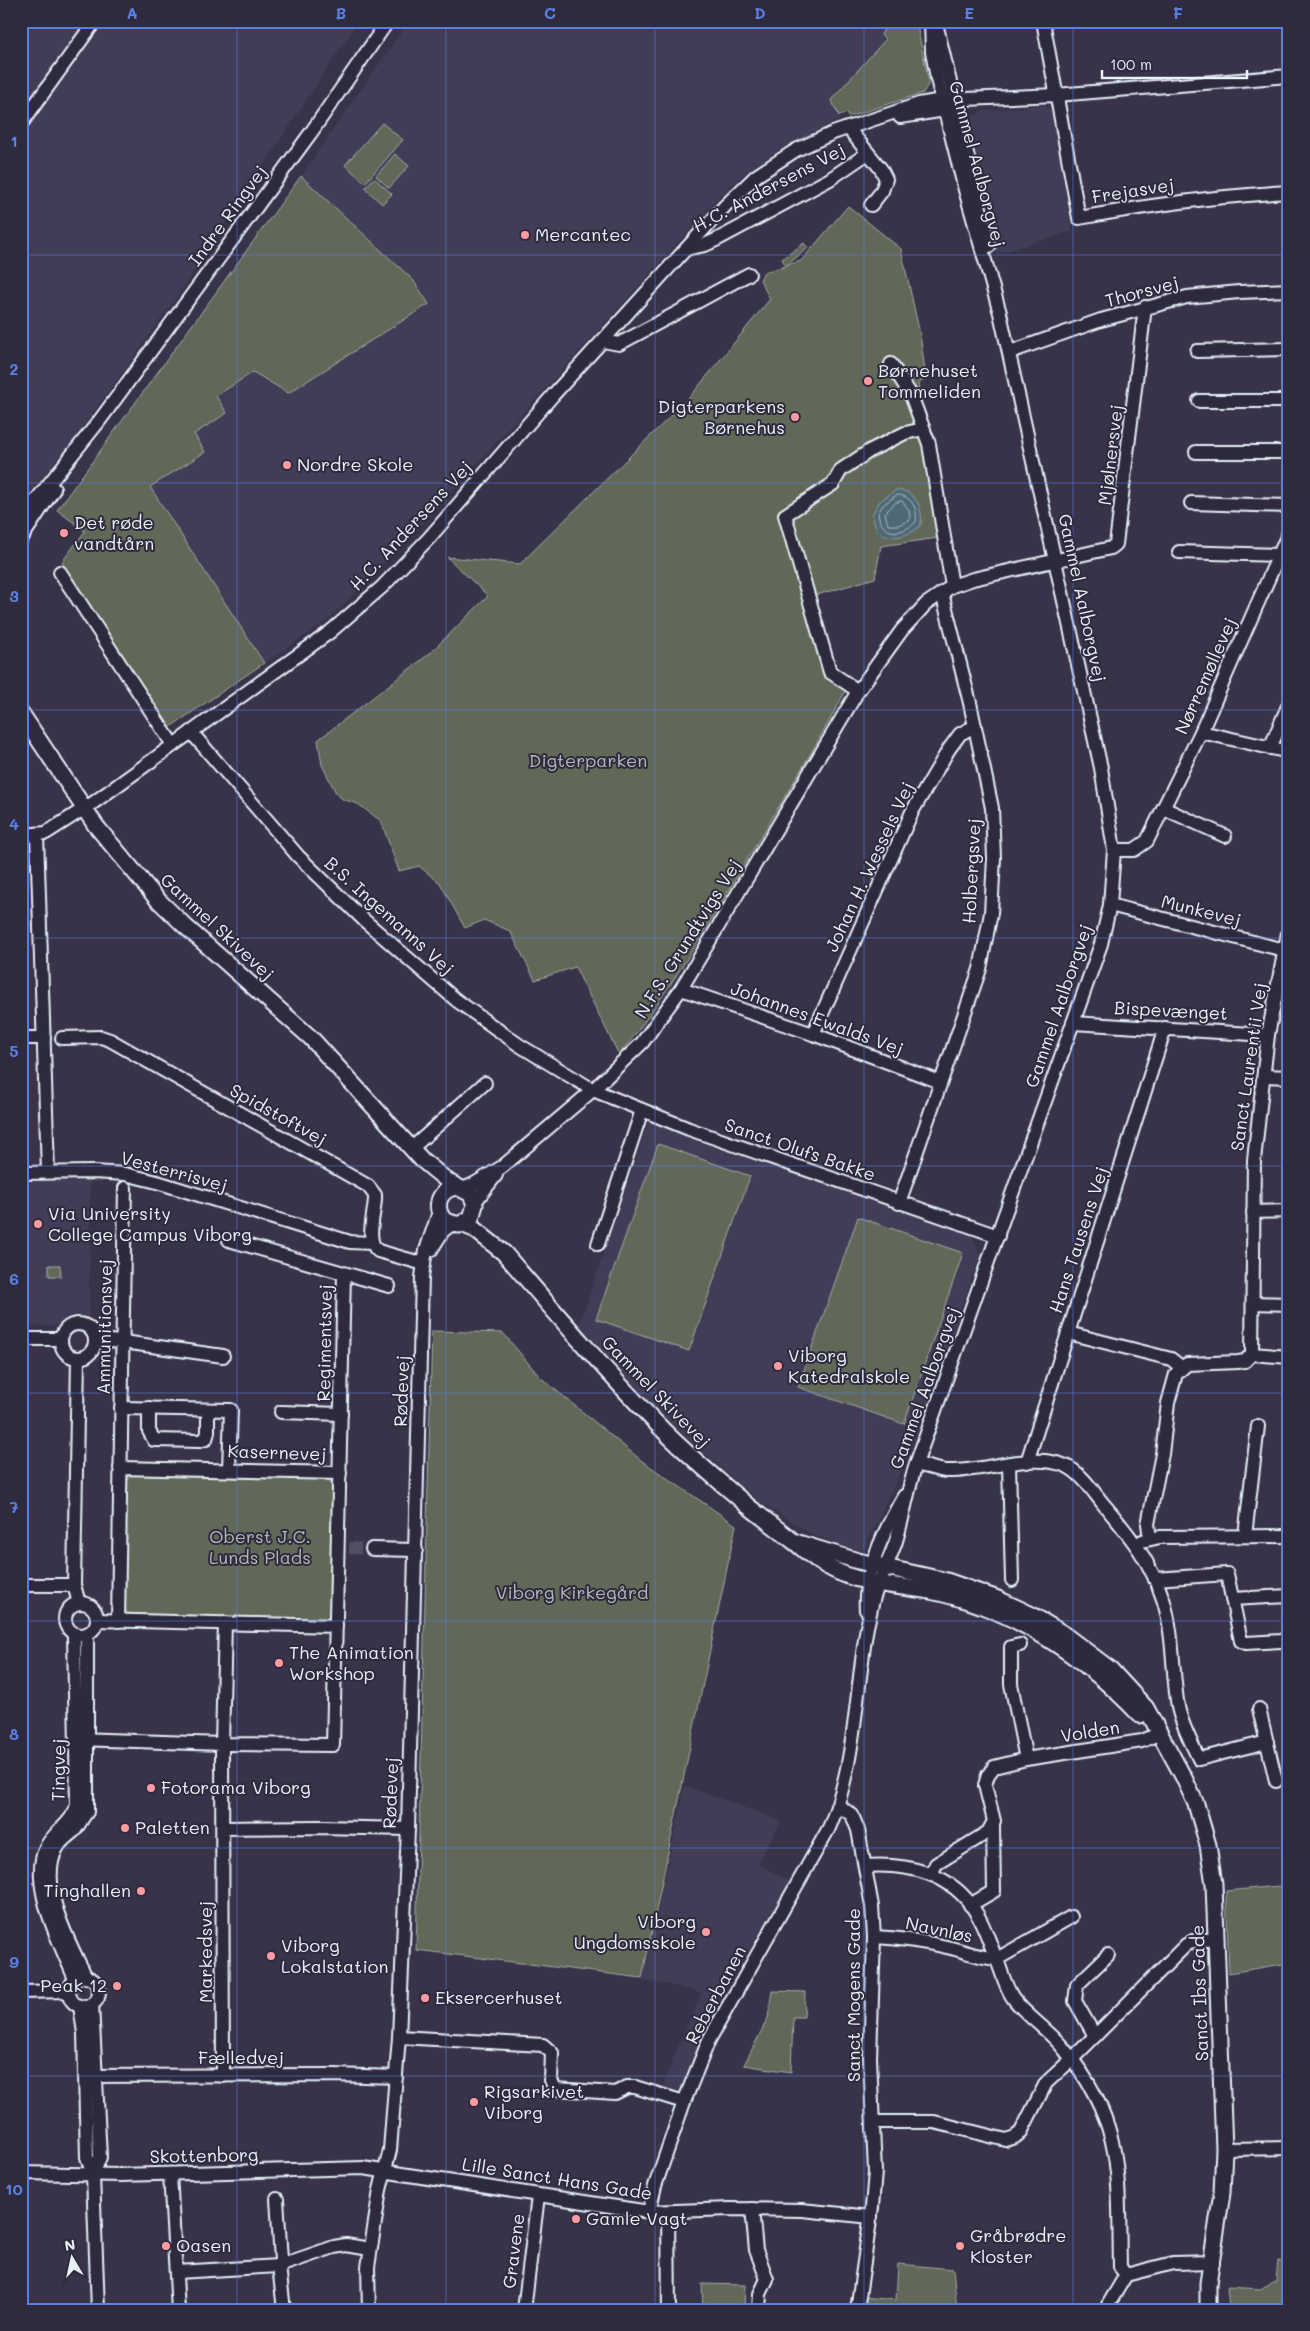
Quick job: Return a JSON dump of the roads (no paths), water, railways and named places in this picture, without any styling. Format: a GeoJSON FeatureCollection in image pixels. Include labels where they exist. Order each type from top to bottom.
{"type":"FeatureCollection","features":[{"type":"Feature","properties":{"kind":"main road","name":"Gammel Skivevej"},"geometry":{"type":"LineString","coordinates":[[21,713],[84,808],[133,872],[185,926],[311,1038],[422,1160],[437,1185],[439,1204]]}},
{"type":"Feature","properties":{"kind":"main road","name":"Gammel Skivevej"},"geometry":{"type":"LineString","coordinates":[[422,1160],[460,1188]]}},
{"type":"Feature","properties":{"kind":"main road"},"geometry":{"type":"LineString","coordinates":[[460,1188],[471,1194],[475,1205],[471,1218],[457,1224],[445,1221],[439,1204],[447,1190],[460,1188]]}},
{"type":"Feature","properties":{"kind":"main road","name":"Gammel Skivevej"},"geometry":{"type":"LineString","coordinates":[[475,1205],[504,1253]]}},
{"type":"Feature","properties":{"kind":"main road","name":"Gammel Skivevej"},"geometry":{"type":"LineString","coordinates":[[457,1224],[474,1229],[504,1253],[659,1426],[765,1521],[795,1542],[810,1556],[832,1569],[854,1579],[873,1582]]}},
{"type":"Feature","properties":{"kind":"main road","name":"Gammel Skivevej"},"geometry":{"type":"LineString","coordinates":[[795,1542],[835,1555],[880,1566]]}},
{"type":"Feature","properties":{"kind":"main road","name":"Sanct Ibs Gade"},"geometry":{"type":"LineString","coordinates":[[880,1566],[972,1589],[1032,1615],[1062,1633],[1110,1669],[1146,1708],[1158,1734],[1180,1770],[1196,1804],[1208,1845],[1214,1884],[1224,2149],[1222,2194],[1213,2262],[1208,2282],[1208,2310]]}},
{"type":"Feature","properties":{"kind":"main road","name":"Sanct Ibs Gade"},"geometry":{"type":"LineString","coordinates":[[873,1582],[931,1591],[963,1600],[1030,1629],[1082,1662],[1123,1697],[1158,1734]]}},
{"type":"Feature","properties":{"kind":"main road","name":"Sanct Ibs Gade"},"geometry":{"type":"LineString","coordinates":[[1213,2262],[1217,2271],[1218,2310]]}},
{"type":"Feature","properties":{"kind":"street"},"geometry":{"type":"LineString","coordinates":[[21,124],[95,21]]}},
{"type":"Feature","properties":{"kind":"street","name":"Gammel Aalborgvej"},"geometry":{"type":"LineString","coordinates":[[873,1582],[880,1566],[893,1514],[908,1490],[1101,944],[1110,905],[1114,850],[1101,768],[1000,313],[994,269],[949,104],[932,52],[931,21]]}},
{"type":"Feature","properties":{"kind":"street","name":"Gammel Aalborgvej"},"geometry":{"type":"LineString","coordinates":[[935,21],[949,104]]}},
{"type":"Feature","properties":{"kind":"street"},"geometry":{"type":"LineString","coordinates":[[1043,21],[1056,95]]}},
{"type":"Feature","properties":{"kind":"street","name":"Indre Ringvej"},"geometry":{"type":"LineString","coordinates":[[21,518],[100,420],[304,142],[385,24]]}},
{"type":"Feature","properties":{"kind":"street","name":"H.C. Andersens Vej"},"geometry":{"type":"LineString","coordinates":[[37,835],[56,828],[173,745],[330,632],[382,587],[429,538],[554,394],[725,206],[756,176],[796,150],[848,128],[919,104],[949,104],[994,98],[1056,95],[1289,76]]}},
{"type":"Feature","properties":{"kind":"street","name":"Frejasvej"},"geometry":{"type":"LineString","coordinates":[[1056,95],[1079,218],[1177,201],[1289,192]]}},
{"type":"Feature","properties":{"kind":"street","name":"H.C. Andersens Vej"},"geometry":{"type":"LineString","coordinates":[[848,128],[881,169],[886,179],[882,191],[871,205]]}},
{"type":"Feature","properties":{"kind":"street","name":"H.C. Andersens Vej"},"geometry":{"type":"LineString","coordinates":[[686,250],[705,245],[830,179],[868,153]]}},
{"type":"Feature","properties":{"kind":"street"},"geometry":{"type":"LineString","coordinates":[[603,341],[619,344],[749,274]]}},
{"type":"Feature","properties":{"kind":"street","name":"Thorsvej"},"geometry":{"type":"LineString","coordinates":[[1010,352],[1145,307],[1187,297],[1289,290]]}},
{"type":"Feature","properties":{"kind":"street","name":"Mjølnersvej"},"geometry":{"type":"LineString","coordinates":[[1055,560],[1111,548],[1118,540],[1145,307]]}},
{"type":"Feature","properties":{"kind":"street"},"geometry":{"type":"LineString","coordinates":[[1197,351],[1289,349]]}},
{"type":"Feature","properties":{"kind":"street"},"geometry":{"type":"LineString","coordinates":[[891,364],[911,395],[929,444],[947,589]]}},
{"type":"Feature","properties":{"kind":"street"},"geometry":{"type":"LineString","coordinates":[[1199,401],[1289,401]]}},
{"type":"Feature","properties":{"kind":"street","name":"Indre Ringvej"},"geometry":{"type":"LineString","coordinates":[[21,539],[100,420]]}},
{"type":"Feature","properties":{"kind":"street"},"geometry":{"type":"LineString","coordinates":[[858,691],[830,672],[785,515],[833,484],[841,470],[872,450],[905,433],[924,429]]}},
{"type":"Feature","properties":{"kind":"street"},"geometry":{"type":"LineString","coordinates":[[1196,452],[1289,452]]}},
{"type":"Feature","properties":{"kind":"street"},"geometry":{"type":"LineString","coordinates":[[1191,503],[1289,506]]}},
{"type":"Feature","properties":{"kind":"street","name":"Nørremøllevej"},"geometry":{"type":"LineString","coordinates":[[1114,850],[1134,850],[1147,841],[1201,732],[1289,532]]}},
{"type":"Feature","properties":{"kind":"street"},"geometry":{"type":"LineString","coordinates":[[1179,552],[1278,555]]}},
{"type":"Feature","properties":{"kind":"street","name":"N.F.S. Grundtvigs Vej"},"geometry":{"type":"LineString","coordinates":[[460,1188],[471,1186],[502,1167],[593,1090],[642,1042],[681,989],[858,691],[902,630],[926,604],[947,589],[973,578],[1055,560]]}},
{"type":"Feature","properties":{"kind":"street"},"geometry":{"type":"LineString","coordinates":[[60,572],[173,745]]}},
{"type":"Feature","properties":{"kind":"street","name":"Holbergsvej"},"geometry":{"type":"LineString","coordinates":[[899,1203],[980,969],[991,913],[994,858],[992,808],[947,589]]}},
{"type":"Feature","properties":{"kind":"street"},"geometry":{"type":"LineString","coordinates":[[1270,748],[1289,704]]}},
{"type":"Feature","properties":{"kind":"street","name":"Johan H. Wessels Vej"},"geometry":{"type":"LineString","coordinates":[[812,1034],[912,812],[960,734],[975,726]]}},
{"type":"Feature","properties":{"kind":"street","name":"B.S. Ingemanns Vej"},"geometry":{"type":"LineString","coordinates":[[191,732],[298,856],[375,930],[456,1000],[519,1045],[593,1090]]}},
{"type":"Feature","properties":{"kind":"street"},"geometry":{"type":"LineString","coordinates":[[1201,732],[1289,752]]}},
{"type":"Feature","properties":{"kind":"street"},"geometry":{"type":"LineString","coordinates":[[1163,808],[1225,836]]}},
{"type":"Feature","properties":{"kind":"street"},"geometry":{"type":"LineString","coordinates":[[21,835],[37,835],[48,1172]]}},
{"type":"Feature","properties":{"kind":"street","name":"Munkevej"},"geometry":{"type":"LineString","coordinates":[[1110,905],[1284,950]]}},
{"type":"Feature","properties":{"kind":"street","name":"Sanct Laurentii Vej"},"geometry":{"type":"LineString","coordinates":[[1252,1354],[1254,1160],[1268,1035],[1289,928]]}},
{"type":"Feature","properties":{"kind":"street","name":"Johannes Ewalds Vej"},"geometry":{"type":"LineString","coordinates":[[681,989],[812,1034],[940,1082]]}},
{"type":"Feature","properties":{"kind":"street","name":"Bispevænget"},"geometry":{"type":"LineString","coordinates":[[1073,1024],[1268,1035]]}},
{"type":"Feature","properties":{"kind":"street","name":"Hans Tausens Vej"},"geometry":{"type":"LineString","coordinates":[[1027,1462],[1164,1028]]}},
{"type":"Feature","properties":{"kind":"street","name":"Spidstoftvej"},"geometry":{"type":"LineString","coordinates":[[62,1038],[101,1037],[110,1040],[368,1186],[373,1190],[375,1199],[372,1243]]}},
{"type":"Feature","properties":{"kind":"street"},"geometry":{"type":"LineString","coordinates":[[21,1038],[44,1038]]}},
{"type":"Feature","properties":{"kind":"street"},"geometry":{"type":"LineString","coordinates":[[1264,1076],[1289,1077]]}},
{"type":"Feature","properties":{"kind":"street"},"geometry":{"type":"LineString","coordinates":[[412,1148],[485,1082]]}},
{"type":"Feature","properties":{"kind":"street","name":"Sanct Olufs Bakke"},"geometry":{"type":"LineString","coordinates":[[593,1090],[697,1132],[998,1236]]}},
{"type":"Feature","properties":{"kind":"street"},"geometry":{"type":"LineString","coordinates":[[598,1244],[642,1110]]}},
{"type":"Feature","properties":{"kind":"street","name":"N.F.S. Grundtvigs Vej"},"geometry":{"type":"LineString","coordinates":[[475,1205],[502,1167]]}},
{"type":"Feature","properties":{"kind":"street","name":"Vesterrisvej"},"geometry":{"type":"LineString","coordinates":[[21,1173],[94,1172],[124,1174],[158,1182],[350,1242],[372,1243]]}},
{"type":"Feature","properties":{"kind":"street","name":"Ammunitionsvej"},"geometry":{"type":"LineString","coordinates":[[118,1621],[125,1188]]}},
{"type":"Feature","properties":{"kind":"street","name":"Rødevej"},"geometry":{"type":"LineString","coordinates":[[369,2310],[368,2267],[370,2249],[380,2190],[387,2171],[396,2077],[408,1829],[424,1264],[439,1204]]}},
{"type":"Feature","properties":{"kind":"street"},"geometry":{"type":"LineString","coordinates":[[1253,1212],[1289,1211]]}},
{"type":"Feature","properties":{"kind":"street","name":"Rødevej"},"geometry":{"type":"LineString","coordinates":[[424,1264],[442,1231],[457,1224]]}},
{"type":"Feature","properties":{"kind":"street","name":"Regimentsvej"},"geometry":{"type":"LineString","coordinates":[[229,1240],[389,1286]]}},
{"type":"Feature","properties":{"kind":"street"},"geometry":{"type":"LineString","coordinates":[[372,1243],[378,1251],[424,1264]]}},
{"type":"Feature","properties":{"kind":"street","name":"Regimentsvej"},"geometry":{"type":"LineString","coordinates":[[340,1473],[344,1274]]}},
{"type":"Feature","properties":{"kind":"street"},"geometry":{"type":"LineString","coordinates":[[1253,1302],[1289,1304]]}},
{"type":"Feature","properties":{"kind":"street"},"geometry":{"type":"LineString","coordinates":[[79,1323],[93,1330],[96,1340],[95,1346],[89,1355],[78,1358],[65,1352],[61,1339],[66,1329],[79,1323]]}},
{"type":"Feature","properties":{"kind":"street"},"geometry":{"type":"LineString","coordinates":[[1068,1333],[1171,1360],[1182,1367]]}},
{"type":"Feature","properties":{"kind":"street"},"geometry":{"type":"LineString","coordinates":[[21,1339],[61,1339]]}},
{"type":"Feature","properties":{"kind":"street"},"geometry":{"type":"LineString","coordinates":[[96,1340],[223,1356]]}},
{"type":"Feature","properties":{"kind":"street"},"geometry":{"type":"LineString","coordinates":[[1150,1538],[1148,1524],[1162,1454],[1168,1403],[1173,1381],[1182,1367],[1193,1362],[1245,1361],[1252,1354],[1289,1357]]}},
{"type":"Feature","properties":{"kind":"street"},"geometry":{"type":"LineString","coordinates":[[78,1358],[74,1585],[79,1603]]}},
{"type":"Feature","properties":{"kind":"street","name":"Ammunitionsvej"},"geometry":{"type":"LineString","coordinates":[[121,1408],[231,1410],[229,1470]]}},
{"type":"Feature","properties":{"kind":"street"},"geometry":{"type":"LineString","coordinates":[[149,1408],[149,1431],[154,1440],[199,1441],[206,1439],[208,1432],[208,1410]]}},
{"type":"Feature","properties":{"kind":"street","name":"Regimentsvej"},"geometry":{"type":"LineString","coordinates":[[281,1412],[341,1414]]}},
{"type":"Feature","properties":{"kind":"street"},"geometry":{"type":"LineString","coordinates":[[1245,1536],[1258,1426]]}},
{"type":"Feature","properties":{"kind":"street"},"geometry":{"type":"LineString","coordinates":[[916,1464],[946,1471],[1027,1462],[1049,1462],[1066,1466],[1080,1476],[1136,1543],[1155,1579],[1164,1604],[1171,1636],[1178,1707],[1184,1727],[1199,1760],[1266,1742]]}},
{"type":"Feature","properties":{"kind":"street"},"geometry":{"type":"LineString","coordinates":[[1009,1464],[1012,1580]]}},
{"type":"Feature","properties":{"kind":"street","name":"Kasernevej"},"geometry":{"type":"LineString","coordinates":[[120,1468],[340,1473],[344,1548],[336,1626],[333,1744],[222,1744]]}},
{"type":"Feature","properties":{"kind":"street"},"geometry":{"type":"LineString","coordinates":[[1136,1543],[1150,1538],[1289,1536]]}},
{"type":"Feature","properties":{"kind":"street"},"geometry":{"type":"LineString","coordinates":[[372,1549],[416,1550]]}},
{"type":"Feature","properties":{"kind":"street"},"geometry":{"type":"LineString","coordinates":[[1155,1579],[1228,1574],[1241,1641],[1246,1643],[1281,1641],[1289,1638]]}},
{"type":"Feature","properties":{"kind":"street"},"geometry":{"type":"LineString","coordinates":[[839,1806],[854,1731],[867,1629],[865,1598],[873,1582]]}},
{"type":"Feature","properties":{"kind":"street"},"geometry":{"type":"LineString","coordinates":[[21,1585],[74,1585]]}},
{"type":"Feature","properties":{"kind":"street"},"geometry":{"type":"LineString","coordinates":[[1232,1599],[1289,1596]]}},
{"type":"Feature","properties":{"kind":"street"},"geometry":{"type":"LineString","coordinates":[[79,1603],[89,1606],[96,1614],[97,1620],[94,1628],[81,1634],[66,1625],[65,1616],[70,1607],[79,1603]]}},
{"type":"Feature","properties":{"kind":"street"},"geometry":{"type":"LineString","coordinates":[[97,1620],[336,1626]]}},
{"type":"Feature","properties":{"kind":"street"},"geometry":{"type":"LineString","coordinates":[[82,1739],[222,1744],[225,1623]]}},
{"type":"Feature","properties":{"kind":"street","name":"Tingvej"},"geometry":{"type":"LineString","coordinates":[[80,1978],[56,1908],[52,1892],[51,1868],[54,1854],[59,1844],[74,1831],[87,1812],[82,1739],[81,1634]]}},
{"type":"Feature","properties":{"kind":"street"},"geometry":{"type":"LineString","coordinates":[[1020,1645],[1011,1647],[1011,1684],[1026,1759]]}},
{"type":"Feature","properties":{"kind":"street"},"geometry":{"type":"LineString","coordinates":[[1259,1709],[1276,1782]]}},
{"type":"Feature","properties":{"kind":"street","name":"Volden"},"geometry":{"type":"LineString","coordinates":[[970,1905],[994,1891],[994,1821],[985,1785],[988,1775],[994,1767],[1026,1759],[1142,1741],[1158,1734]]}},
{"type":"Feature","properties":{"kind":"street","name":"Markedsvej"},"geometry":{"type":"LineString","coordinates":[[222,1744],[223,2076]]}},
{"type":"Feature","properties":{"kind":"street","name":"Sanct Mogens Gade"},"geometry":{"type":"LineString","coordinates":[[839,1806],[852,1815],[856,1824],[866,1866],[874,1937],[870,2058],[876,2172],[857,2310]]}},
{"type":"Feature","properties":{"kind":"street","name":"Reberbanen"},"geometry":{"type":"LineString","coordinates":[[649,2212],[655,2186],[684,2102],[709,2040],[829,1828],[839,1806]]}},
{"type":"Feature","properties":{"kind":"street"},"geometry":{"type":"LineString","coordinates":[[931,1874],[936,1864],[988,1832],[993,1826]]}},
{"type":"Feature","properties":{"kind":"street"},"geometry":{"type":"LineString","coordinates":[[223,1828],[320,1827],[408,1829]]}},
{"type":"Feature","properties":{"kind":"street"},"geometry":{"type":"LineString","coordinates":[[866,1866],[887,1864],[912,1867],[931,1874],[950,1885],[976,1911],[997,1959],[1003,1980],[1014,1998],[1026,2012],[1045,2028],[1072,2059],[1102,2107],[1115,2148],[1118,2169],[1120,2267],[1126,2275]]}},
{"type":"Feature","properties":{"kind":"street"},"geometry":{"type":"LineString","coordinates":[[997,1959],[1072,1917]]}},
{"type":"Feature","properties":{"kind":"street","name":"Navnløs"},"geometry":{"type":"LineString","coordinates":[[874,1937],[906,1939],[997,1959]]}},
{"type":"Feature","properties":{"kind":"street"},"geometry":{"type":"LineString","coordinates":[[873,2122],[934,2122],[1006,2140],[1015,2138],[1022,2132],[1046,2083],[1186,1945],[1193,1941],[1217,1939]]}},
{"type":"Feature","properties":{"kind":"street"},"geometry":{"type":"LineString","coordinates":[[1094,2036],[1075,2001],[1077,1989],[1078,1985],[1108,1955]]}},
{"type":"Feature","properties":{"kind":"street"},"geometry":{"type":"LineString","coordinates":[[21,1992],[69,1991],[80,1978],[94,1980],[98,1987],[97,1999],[86,2005],[71,2000],[69,1991]]}},
{"type":"Feature","properties":{"kind":"street"},"geometry":{"type":"LineString","coordinates":[[86,2005],[84,2033],[91,2076],[87,2157],[92,2175],[98,2310]]}},
{"type":"Feature","properties":{"kind":"street"},"geometry":{"type":"LineString","coordinates":[[398,2037],[543,2045],[552,2053],[551,2080],[555,2089],[615,2094],[627,2088],[635,2087],[684,2102]]}},
{"type":"Feature","properties":{"kind":"street","name":"Fælledvej"},"geometry":{"type":"LineString","coordinates":[[91,2076],[334,2075],[396,2077]]}},
{"type":"Feature","properties":{"kind":"street"},"geometry":{"type":"LineString","coordinates":[[1224,2149],[1289,2148]]}},
{"type":"Feature","properties":{"kind":"street","name":"Skottenborg"},"geometry":{"type":"LineString","coordinates":[[21,2173],[92,2175],[170,2174],[275,2172],[330,2168],[387,2171]]}},
{"type":"Feature","properties":{"kind":"street","name":"Lille Sanct Hans Gade"},"geometry":{"type":"LineString","coordinates":[[387,2171],[649,2212],[752,2209],[802,2210],[871,2217]]}},
{"type":"Feature","properties":{"kind":"street"},"geometry":{"type":"LineString","coordinates":[[170,2174],[178,2310]]}},
{"type":"Feature","properties":{"kind":"street","name":"Gravene"},"geometry":{"type":"LineString","coordinates":[[524,2310],[538,2196]]}},
{"type":"Feature","properties":{"kind":"street"},"geometry":{"type":"LineString","coordinates":[[277,2198],[281,2260],[279,2266],[284,2310]]}},
{"type":"Feature","properties":{"kind":"street"},"geometry":{"type":"LineString","coordinates":[[752,2209],[756,2250],[767,2278],[760,2294],[759,2310]]}},
{"type":"Feature","properties":{"kind":"street"},"geometry":{"type":"LineString","coordinates":[[668,2212],[669,2310]]}},
{"type":"Feature","properties":{"kind":"street"},"geometry":{"type":"LineString","coordinates":[[177,2272],[279,2266],[334,2247],[346,2245],[370,2249]]}},
{"type":"Feature","properties":{"kind":"street"},"geometry":{"type":"LineString","coordinates":[[1104,2309],[1126,2275],[1173,2263],[1213,2262]]}},
{"type":"Feature","properties":{"kind":"water"},"geometry":{"type":"Polygon","coordinates":[[[896,490],[913,496],[921,512],[921,524],[914,531],[893,537],[883,535],[879,531],[872,514],[880,501],[896,490]]]}},
{"type":"Feature","properties":{"kind":"tunnel"},"geometry":{"type":"LineString","coordinates":[[349,1548],[372,1549]]}},
{"type":"Feature","properties":{"kind":"place","name":"Mercantec"},"geometry":{"type":"Point","coordinates":[525,235]}},
{"type":"Feature","properties":{"kind":"place","name":"Børnehuset Tommeliden"},"geometry":{"type":"Point","coordinates":[868,381]}},
{"type":"Feature","properties":{"kind":"place","name":"Digterparkens Børnehus"},"geometry":{"type":"Point","coordinates":[795,417]}},
{"type":"Feature","properties":{"kind":"place","name":"Nordre Skole"},"geometry":{"type":"Point","coordinates":[287,465]}},
{"type":"Feature","properties":{"kind":"place","name":"Det røde vandtårn"},"geometry":{"type":"Point","coordinates":[64,533]}},
{"type":"Feature","properties":{"kind":"place","name":"Via University College Campus Viborg"},"geometry":{"type":"Point","coordinates":[38,1224]}},
{"type":"Feature","properties":{"kind":"place","name":"Viborg Katedralskole"},"geometry":{"type":"Point","coordinates":[778,1366]}},
{"type":"Feature","properties":{"kind":"place","name":"The Animation Workshop"},"geometry":{"type":"Point","coordinates":[279,1663]}},
{"type":"Feature","properties":{"kind":"place","name":"Fotorama Viborg"},"geometry":{"type":"Point","coordinates":[151,1788]}},
{"type":"Feature","properties":{"kind":"place","name":"Paletten"},"geometry":{"type":"Point","coordinates":[125,1828]}},
{"type":"Feature","properties":{"kind":"place","name":"Tinghallen"},"geometry":{"type":"Point","coordinates":[141,1891]}},
{"type":"Feature","properties":{"kind":"place","name":"Viborg Ungdomsskole"},"geometry":{"type":"Point","coordinates":[706,1932]}},
{"type":"Feature","properties":{"kind":"place","name":"Viborg Lokalstation"},"geometry":{"type":"Point","coordinates":[271,1956]}},
{"type":"Feature","properties":{"kind":"place","name":"Peak 12"},"geometry":{"type":"Point","coordinates":[117,1986]}},
{"type":"Feature","properties":{"kind":"place","name":"Eksercerhuset"},"geometry":{"type":"Point","coordinates":[425,1998]}},
{"type":"Feature","properties":{"kind":"place","name":"Rigsarkivet Viborg"},"geometry":{"type":"Point","coordinates":[474,2102]}},
{"type":"Feature","properties":{"kind":"place","name":"Gamle Vagt"},"geometry":{"type":"Point","coordinates":[576,2219]}},
{"type":"Feature","properties":{"kind":"place","name":"Oasen"},"geometry":{"type":"Point","coordinates":[166,2246]}},
{"type":"Feature","properties":{"kind":"place","name":"Gråbrødre Kloster"},"geometry":{"type":"Point","coordinates":[960,2246]}},
{"type":"Feature","properties":{"kind":"park label","name":"Digterparken"},"geometry":{"type":"Point","coordinates":[588,761]}},
{"type":"Feature","properties":{"kind":"park label","name":"Oberst J.C. Lunds Plads"},"geometry":{"type":"Point","coordinates":[260,1547]}},
{"type":"Feature","properties":{"kind":"park label","name":"Viborg Kirkegård"},"geometry":{"type":"Point","coordinates":[572,1593]}}]}
